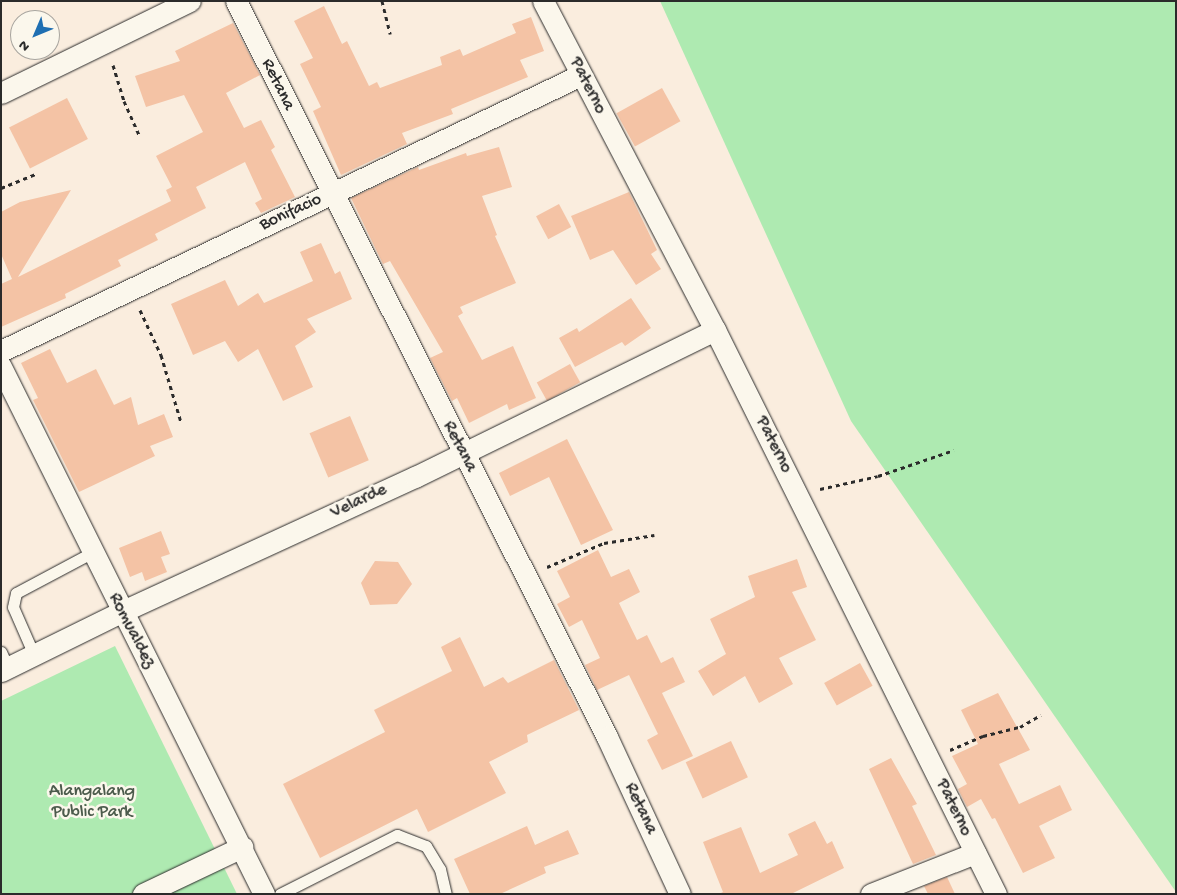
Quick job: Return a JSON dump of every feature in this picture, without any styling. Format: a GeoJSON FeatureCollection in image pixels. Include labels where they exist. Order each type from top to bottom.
{"type":"FeatureCollection","features":[{"type":"Feature","properties":{"kind":"street"},"geometry":{"type":"LineString","coordinates":[[1,93],[190,1]]}},
{"type":"Feature","properties":{"kind":"street","name":"Retana"},"geometry":{"type":"LineString","coordinates":[[236,1],[330,195],[606,737],[680,894]]}},
{"type":"Feature","properties":{"kind":"street","name":"Paterno"},"geometry":{"type":"LineString","coordinates":[[543,1],[715,330],[996,894]]}},
{"type":"Feature","properties":{"kind":"street","name":"Bonifacio"},"geometry":{"type":"LineString","coordinates":[[1,351],[581,75]]}},
{"type":"Feature","properties":{"kind":"street","name":"Velarde"},"geometry":{"type":"LineString","coordinates":[[3,664],[34,655],[715,330]]}},
{"type":"Feature","properties":{"kind":"street","name":"Romualdez"},"geometry":{"type":"LineString","coordinates":[[1,368],[121,612],[242,847],[264,894]]}},
{"type":"Feature","properties":{"kind":"street"},"geometry":{"type":"LineString","coordinates":[[143,894],[242,847]]}},
{"type":"Feature","properties":{"kind":"street"},"geometry":{"type":"LineString","coordinates":[[871,894],[975,853]]}},
{"type":"Feature","properties":{"kind":"lane"},"geometry":{"type":"LineString","coordinates":[[34,655],[13,606],[16,593],[93,552]]}},
{"type":"Feature","properties":{"kind":"lane"},"geometry":{"type":"LineString","coordinates":[[280,894],[397,835],[426,846],[440,869],[446,894]]}},
{"type":"Feature","properties":{"kind":"path"},"geometry":{"type":"LineString","coordinates":[[382,1],[390,34]]}},
{"type":"Feature","properties":{"kind":"path"},"geometry":{"type":"LineString","coordinates":[[106,42],[124,100],[140,137]]}},
{"type":"Feature","properties":{"kind":"path"},"geometry":{"type":"LineString","coordinates":[[1,188],[35,174]]}},
{"type":"Feature","properties":{"kind":"path"},"geometry":{"type":"LineString","coordinates":[[130,289],[161,355],[181,422]]}},
{"type":"Feature","properties":{"kind":"path"},"geometry":{"type":"LineString","coordinates":[[798,494],[878,476],[954,450]]}},
{"type":"Feature","properties":{"kind":"path"},"geometry":{"type":"LineString","coordinates":[[524,576],[604,543],[654,535]]}},
{"type":"Feature","properties":{"kind":"path"},"geometry":{"type":"LineString","coordinates":[[929,759],[983,736],[1020,726],[1041,716]]}},
{"type":"Feature","properties":{"kind":"green space"},"geometry":{"type":"Polygon","coordinates":[[[660,1],[1176,1],[1176,892],[851,421],[660,1]]]}},
{"type":"Feature","properties":{"kind":"green space","name":"Alangalang Public Park"},"geometry":{"type":"Polygon","coordinates":[[[115,646],[237,894],[1,894],[1,701],[115,646]]]}},
{"type":"Feature","properties":{"kind":"building"},"geometry":{"type":"Polygon","coordinates":[[[324,6],[342,44],[347,41],[369,86],[377,82],[380,88],[442,65],[440,57],[460,49],[463,56],[516,33],[512,24],[531,17],[544,51],[520,60],[528,77],[451,109],[453,114],[402,133],[407,144],[341,175],[313,111],[321,107],[300,64],[313,58],[294,21],[324,6]]]}},
{"type":"Feature","properties":{"kind":"building"},"geometry":{"type":"Polygon","coordinates":[[[233,23],[260,75],[226,93],[244,128],[261,120],[275,147],[271,150],[295,197],[261,213],[255,203],[262,199],[245,162],[196,187],[206,208],[155,234],[158,240],[118,260],[121,266],[65,294],[66,298],[1,327],[1,284],[12,279],[1,254],[1,212],[20,202],[71,190],[18,277],[171,201],[166,190],[172,187],[156,156],[203,132],[184,95],[146,107],[135,76],[180,61],[175,51],[233,23]]]}},
{"type":"Feature","properties":{"kind":"building"},"geometry":{"type":"Polygon","coordinates":[[[662,88],[680,121],[635,146],[617,113],[662,88]]]}},
{"type":"Feature","properties":{"kind":"building"},"geometry":{"type":"Polygon","coordinates":[[[67,98],[88,139],[30,168],[9,128],[67,98]]]}},
{"type":"Feature","properties":{"kind":"building"},"geometry":{"type":"Polygon","coordinates":[[[499,147],[512,187],[482,196],[497,235],[495,236],[516,283],[460,307],[463,313],[458,316],[482,360],[513,346],[536,398],[509,410],[507,404],[469,423],[457,398],[452,401],[430,358],[443,352],[390,261],[383,264],[351,198],[418,167],[419,170],[466,153],[467,156],[499,147]]]}},
{"type":"Feature","properties":{"kind":"building"},"geometry":{"type":"Polygon","coordinates":[[[629,192],[657,250],[651,254],[661,269],[636,285],[613,250],[590,260],[571,216],[629,192]]]}},
{"type":"Feature","properties":{"kind":"building"},"geometry":{"type":"Polygon","coordinates":[[[559,204],[571,227],[548,239],[536,216],[559,204]]]}},
{"type":"Feature","properties":{"kind":"building"},"geometry":{"type":"Polygon","coordinates":[[[321,243],[335,274],[340,271],[352,299],[307,319],[316,332],[295,346],[313,387],[283,401],[258,349],[238,362],[225,341],[193,355],[171,304],[225,280],[238,306],[258,293],[264,303],[313,281],[300,252],[321,243]]]}},
{"type":"Feature","properties":{"kind":"building"},"geometry":{"type":"Polygon","coordinates":[[[631,298],[651,328],[625,346],[622,342],[575,367],[559,338],[577,328],[579,332],[631,298]]]}},
{"type":"Feature","properties":{"kind":"building"},"geometry":{"type":"Polygon","coordinates":[[[50,349],[67,383],[96,369],[114,405],[131,397],[138,425],[164,414],[173,437],[150,446],[155,456],[79,492],[33,400],[38,398],[21,363],[50,349]]]}},
{"type":"Feature","properties":{"kind":"building"},"geometry":{"type":"Polygon","coordinates":[[[570,364],[580,382],[547,401],[537,382],[570,364]]]}},
{"type":"Feature","properties":{"kind":"building"},"geometry":{"type":"Polygon","coordinates":[[[350,416],[369,460],[328,477],[309,433],[350,416]]]}},
{"type":"Feature","properties":{"kind":"building"},"geometry":{"type":"Polygon","coordinates":[[[567,439],[613,530],[581,545],[549,477],[510,496],[499,473],[567,439]]]}},
{"type":"Feature","properties":{"kind":"building"},"geometry":{"type":"Polygon","coordinates":[[[161,531],[170,554],[161,557],[167,572],[145,581],[142,572],[130,577],[119,548],[161,531]]]}},
{"type":"Feature","properties":{"kind":"building"},"geometry":{"type":"Polygon","coordinates":[[[598,550],[611,577],[629,569],[640,592],[619,603],[637,640],[647,635],[661,663],[673,657],[685,682],[662,693],[693,756],[662,770],[647,740],[658,734],[629,675],[597,690],[585,665],[600,658],[582,620],[569,627],[557,604],[570,597],[557,571],[598,550]]]}},
{"type":"Feature","properties":{"kind":"building"},"geometry":{"type":"Polygon","coordinates":[[[797,559],[807,587],[792,592],[816,640],[779,658],[793,684],[759,703],[745,676],[713,696],[698,671],[726,654],[710,619],[755,597],[748,576],[797,559]]]}},
{"type":"Feature","properties":{"kind":"building"},"geometry":{"type":"Polygon","coordinates":[[[375,561],[398,562],[412,584],[397,604],[370,605],[361,583],[375,561]]]}},
{"type":"Feature","properties":{"kind":"building"},"geometry":{"type":"Polygon","coordinates":[[[460,637],[484,687],[503,677],[508,683],[554,660],[579,710],[527,735],[528,742],[489,762],[506,793],[428,832],[417,809],[320,858],[283,784],[385,732],[374,710],[452,671],[441,647],[460,637]]]}},
{"type":"Feature","properties":{"kind":"building"},"geometry":{"type":"Polygon","coordinates":[[[860,663],[873,686],[837,706],[824,683],[860,663]]]}},
{"type":"Feature","properties":{"kind":"building"},"geometry":{"type":"Polygon","coordinates":[[[998,693],[1030,750],[999,764],[1019,804],[1060,785],[1072,810],[1039,826],[1055,858],[1023,873],[995,818],[992,819],[981,799],[967,807],[958,789],[967,784],[952,756],[978,744],[961,710],[998,693]]]}},
{"type":"Feature","properties":{"kind":"building"},"geometry":{"type":"Polygon","coordinates":[[[731,741],[748,777],[703,798],[686,762],[731,741]]]}},
{"type":"Feature","properties":{"kind":"building"},"geometry":{"type":"Polygon","coordinates":[[[891,758],[917,804],[912,806],[936,855],[913,864],[869,769],[891,758]]]}},
{"type":"Feature","properties":{"kind":"building"},"geometry":{"type":"Polygon","coordinates":[[[815,821],[827,844],[832,841],[844,868],[791,894],[719,894],[723,892],[703,842],[741,827],[760,873],[798,855],[788,834],[815,821]]]}},
{"type":"Feature","properties":{"kind":"building"},"geometry":{"type":"Polygon","coordinates":[[[527,826],[535,845],[568,830],[579,854],[544,867],[546,873],[500,894],[470,894],[454,859],[527,826]]]}},
{"type":"Feature","properties":{"kind":"building"},"geometry":{"type":"Polygon","coordinates":[[[947,877],[955,894],[928,894],[924,886],[947,877]]]}}]}
